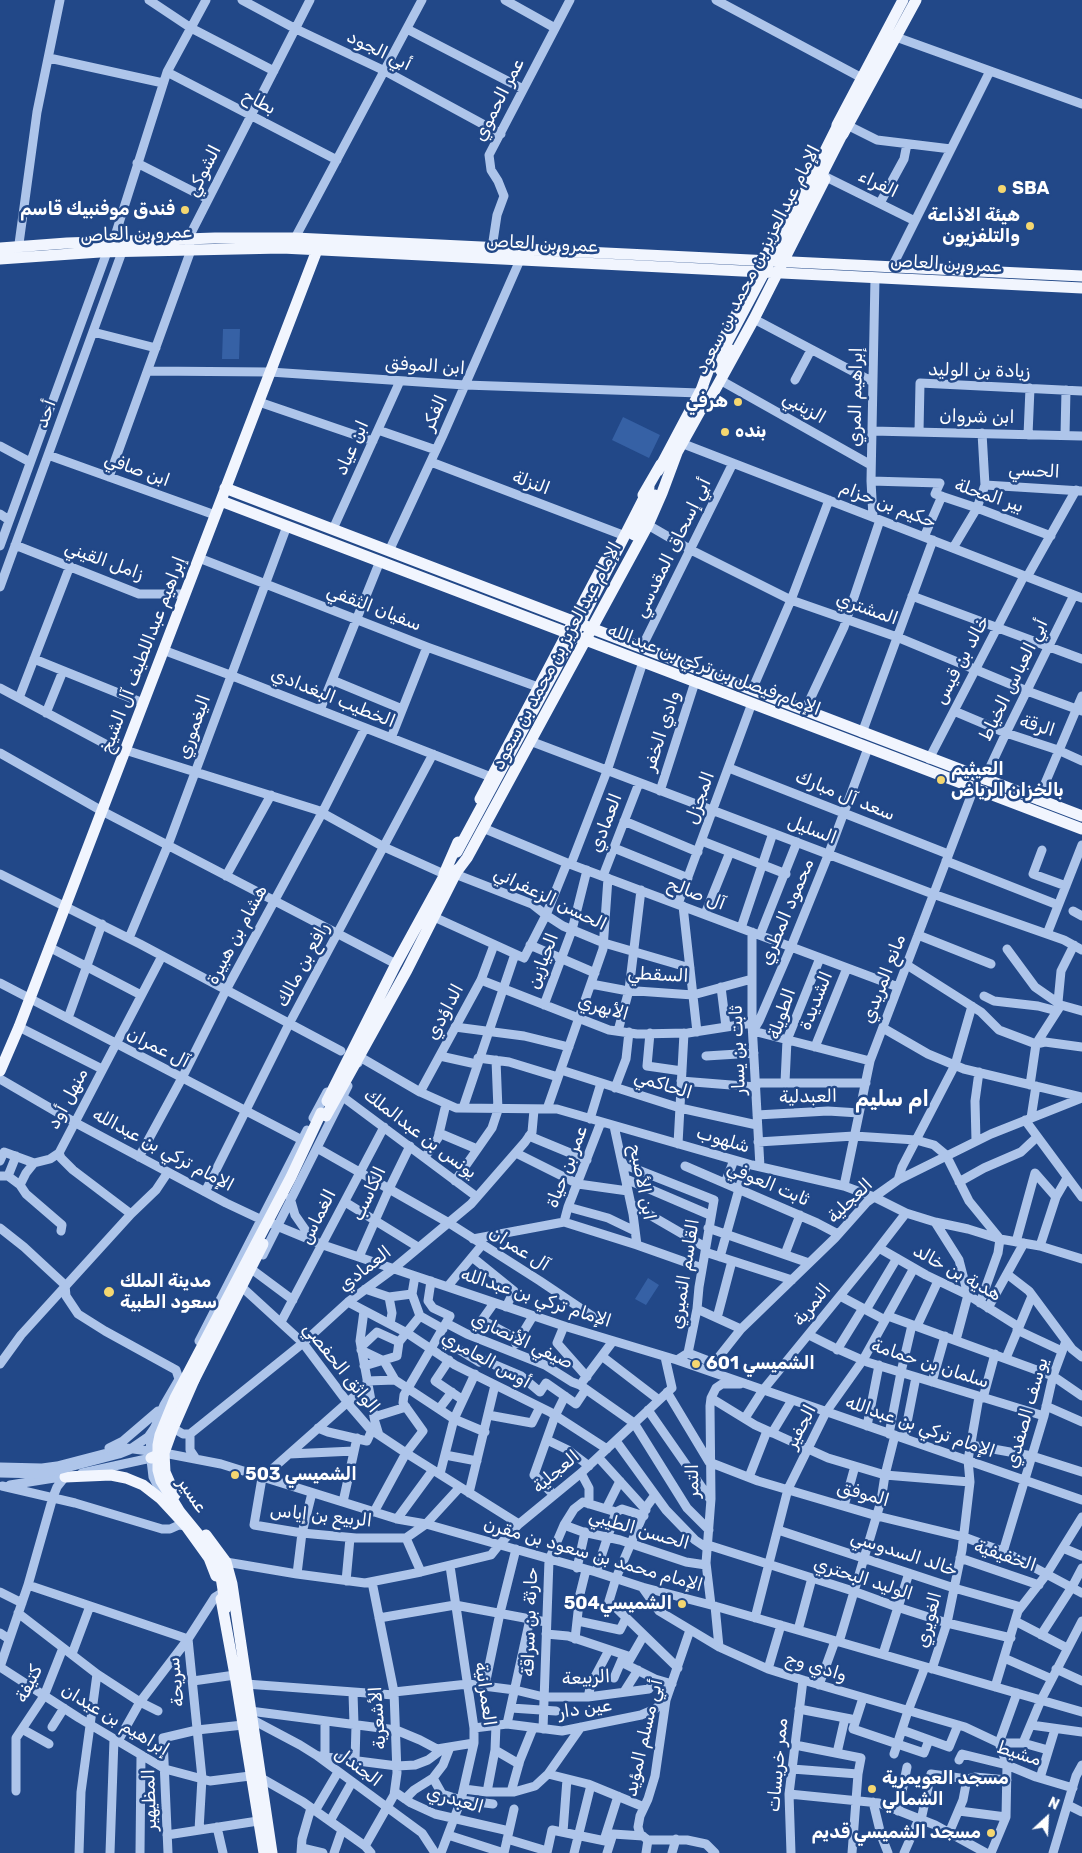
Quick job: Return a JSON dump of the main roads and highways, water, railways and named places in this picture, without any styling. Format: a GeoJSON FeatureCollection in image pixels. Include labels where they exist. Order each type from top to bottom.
{"type":"FeatureCollection","features":[{"type":"Feature","properties":{"kind":"main road","name":"الإمام عبدالعزيز بن محمد بن سعود"},"geometry":{"type":"LineString","coordinates":[[700,393],[718,373],[754,319],[779,274],[826,177],[844,121],[862,78],[903,0]]}},
{"type":"Feature","properties":{"kind":"main road","name":"الإمام عبدالعزيز بن محمد بن سعود"},"geometry":{"type":"LineString","coordinates":[[164,1453],[194,1380],[324,1115],[350,1054],[396,964],[450,874],[575,633],[652,492],[701,410],[763,274],[844,121],[896,37],[916,0]]}},
{"type":"Feature","properties":{"kind":"main road","name":"الإمام عبدالعزيز بن محمد بن سعود"},"geometry":{"type":"LineString","coordinates":[[350,1054],[434,917],[450,874],[460,837],[620,534],[700,393],[711,363],[756,272],[824,146],[844,121]]}},
{"type":"Feature","properties":{"kind":"main road","name":"عمرو بن العاص"},"geometry":{"type":"LineString","coordinates":[[0,248],[18,252],[122,252],[189,244],[295,238],[520,260],[762,261],[1082,276]]}},
{"type":"Feature","properties":{"kind":"main road","name":"عمرو بن العاص"},"geometry":{"type":"LineString","coordinates":[[0,259],[18,252],[112,242],[317,250],[492,248],[660,262],[732,271],[1082,288]]}},
{"type":"Feature","properties":{"kind":"main road","name":"إبراهيم عبداللطيف آل الشيخ"},"geometry":{"type":"LineString","coordinates":[[0,1071],[19,1027],[317,250]]}},
{"type":"Feature","properties":{"kind":"main road"},"geometry":{"type":"LineString","coordinates":[[838,264],[838,276]]}},
{"type":"Feature","properties":{"kind":"main road"},"geometry":{"type":"LineString","coordinates":[[732,271],[742,284],[745,294]]}},
{"type":"Feature","properties":{"kind":"main road","name":"الإمام عبدالعزيز بن محمد بن سعود"},"geometry":{"type":"LineString","coordinates":[[450,874],[467,858],[648,525],[680,446]]}},
{"type":"Feature","properties":{"kind":"main road","name":"الإمام عبدالعزيز بن محمد بن سعود"},"geometry":{"type":"LineString","coordinates":[[652,492],[661,464]]}},
{"type":"Feature","properties":{"kind":"main road","name":"الإمام فيصل بن تركي بن عبدالله"},"geometry":{"type":"LineString","coordinates":[[226,488],[929,759],[1082,816]]}},
{"type":"Feature","properties":{"kind":"main road","name":"الإمام فيصل بن تركي بن عبدالله"},"geometry":{"type":"LineString","coordinates":[[221,501],[1082,829]]}},
{"type":"Feature","properties":{"kind":"main road","name":"الإمام عبدالعزيز بن محمد بن سعود"},"geometry":{"type":"LineString","coordinates":[[175,1398],[324,1115]]}},
{"type":"Feature","properties":{"kind":"main road","name":"عسير"},"geometry":{"type":"LineString","coordinates":[[175,1398],[160,1435],[158,1470],[161,1481],[171,1498],[215,1558],[221,1577],[228,1638]]}},
{"type":"Feature","properties":{"kind":"main road"},"geometry":{"type":"LineString","coordinates":[[150,1455],[164,1453],[165,1472],[170,1488],[226,1562],[232,1584],[246,1684],[258,1821],[264,1853]]}},
{"type":"Feature","properties":{"kind":"main road"},"geometry":{"type":"LineString","coordinates":[[65,1477],[98,1475],[126,1478],[143,1485],[170,1508],[186,1526],[214,1569],[235,1675],[248,1718]]}},
{"type":"Feature","properties":{"kind":"main road"},"geometry":{"type":"LineString","coordinates":[[255,1777],[272,1853]]}},
{"type":"Feature","properties":{"kind":"place","name":"SBA"},"geometry":{"type":"Point","coordinates":[1002,189]}},
{"type":"Feature","properties":{"kind":"place","name":"فندق موفنبيك قاسم"},"geometry":{"type":"Point","coordinates":[185,210]}},
{"type":"Feature","properties":{"kind":"place","name":"هيئة الاذاعة والتلفزيون"},"geometry":{"type":"Point","coordinates":[1030,226]}},
{"type":"Feature","properties":{"kind":"place","name":"هرفي"},"geometry":{"type":"Point","coordinates":[738,402]}},
{"type":"Feature","properties":{"kind":"place","name":"بنده"},"geometry":{"type":"Point","coordinates":[725,432]}},
{"type":"Feature","properties":{"kind":"place","name":"العيثيم بالخزان الرياض"},"geometry":{"type":"Point","coordinates":[941,780]}},
{"type":"Feature","properties":{"kind":"place","name":"مدينة الملك سعود الطبية"},"geometry":{"type":"Point","coordinates":[109,1292]}},
{"type":"Feature","properties":{"kind":"place","name":"الشميسي 601"},"geometry":{"type":"Point","coordinates":[696,1364]}},
{"type":"Feature","properties":{"kind":"place","name":"الشميسي 503"},"geometry":{"type":"Point","coordinates":[235,1475]}},
{"type":"Feature","properties":{"kind":"place","name":"الشميسي504"},"geometry":{"type":"Point","coordinates":[682,1604]}},
{"type":"Feature","properties":{"kind":"place","name":"مسجد العويمرية الشمالي"},"geometry":{"type":"Point","coordinates":[872,1789]}},
{"type":"Feature","properties":{"kind":"place","name":"مسجد الشميسي قديم"},"geometry":{"type":"Point","coordinates":[991,1833]}},
{"type":"Feature","properties":{"kind":"district","name":"ام سليم"},"geometry":{"type":"Point","coordinates":[892,1100]}}]}
